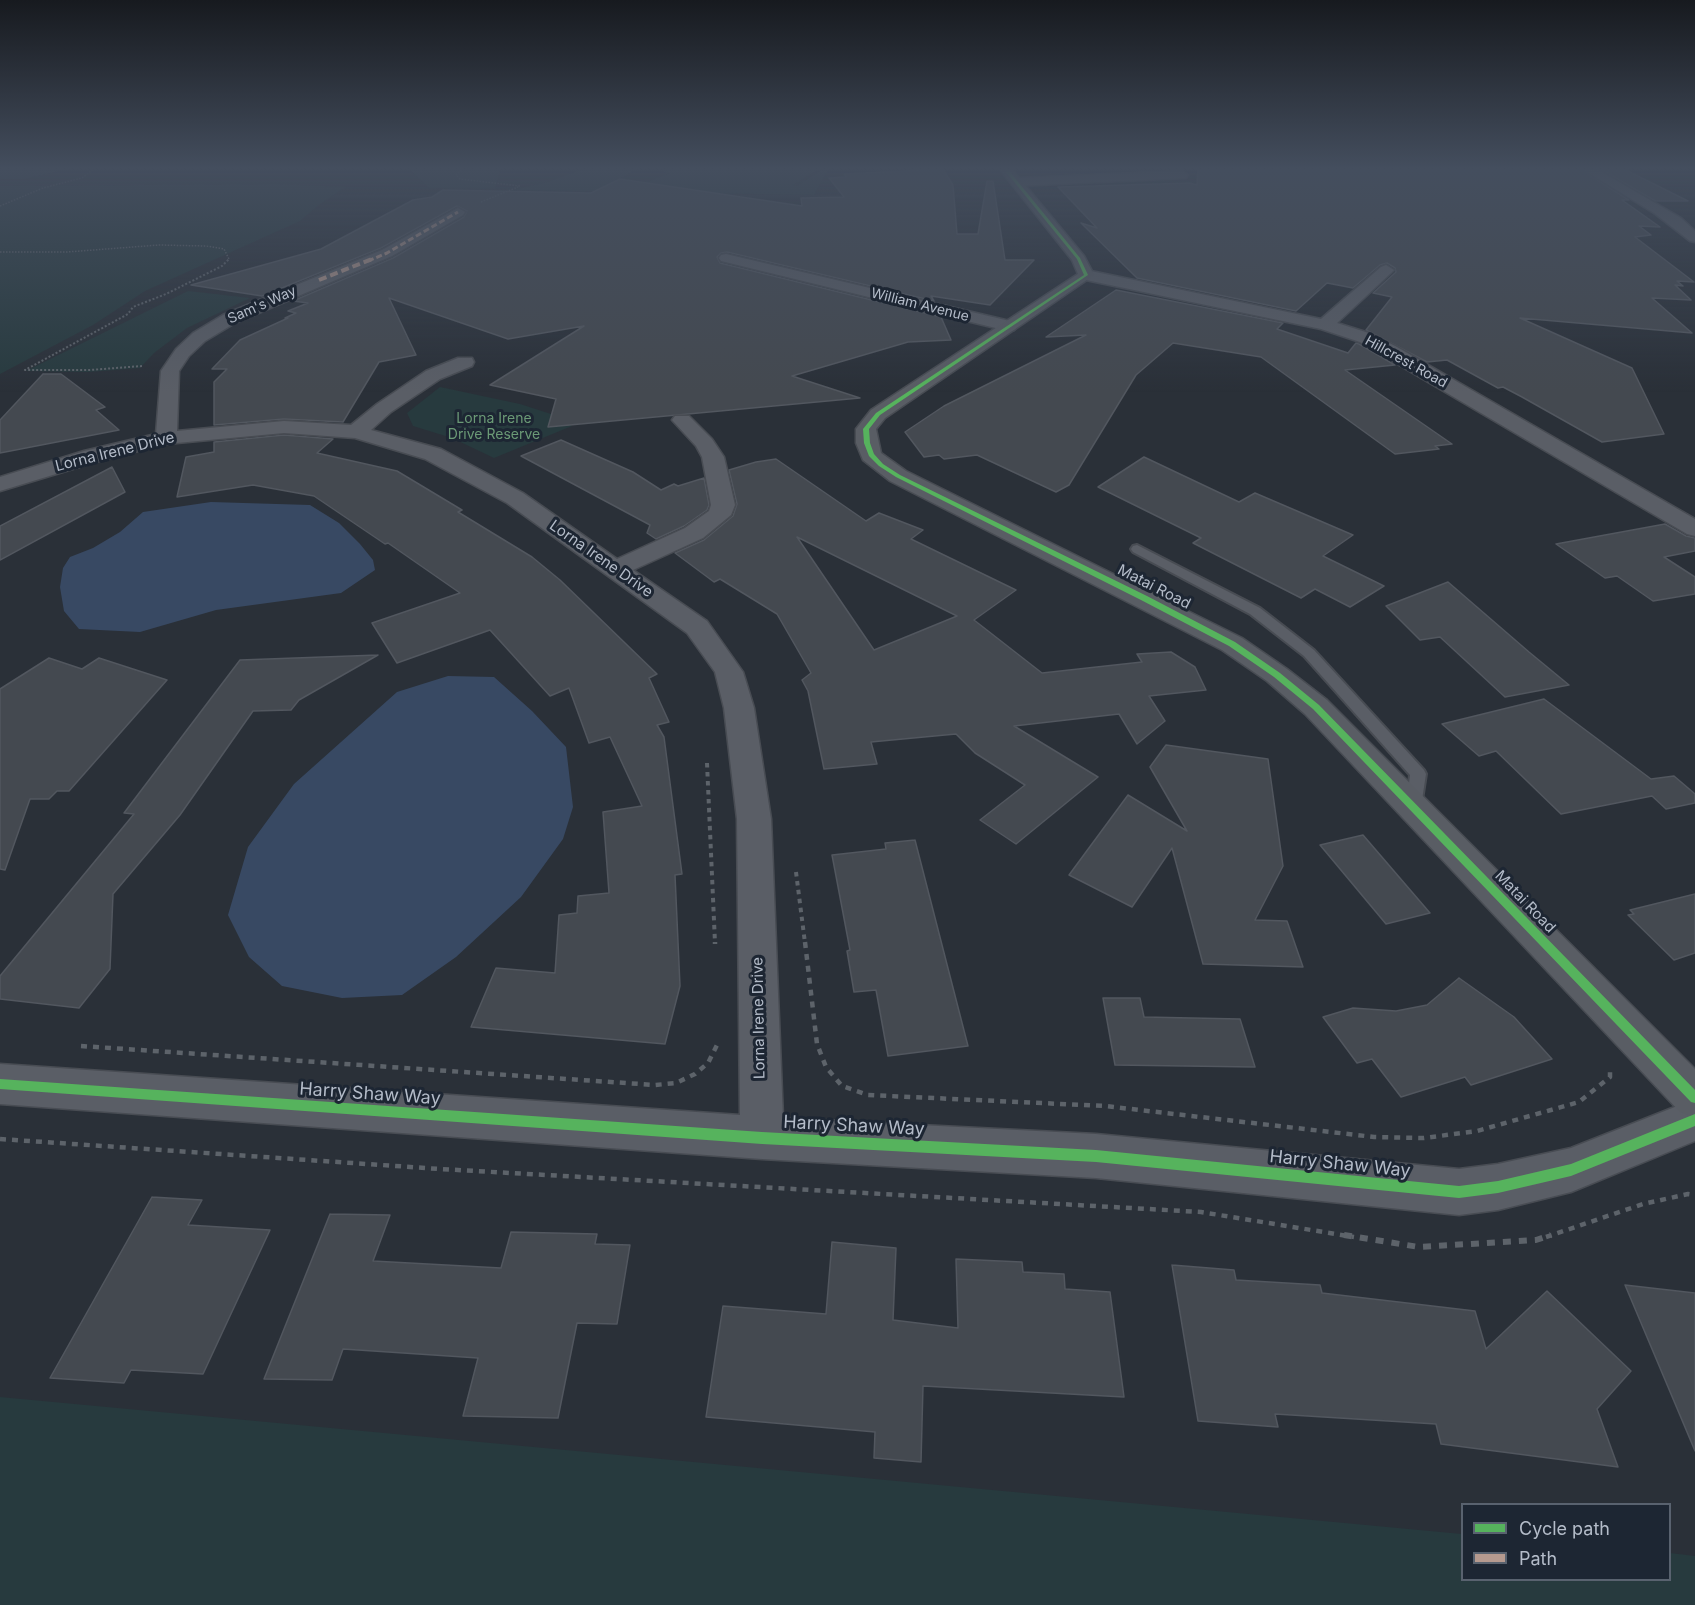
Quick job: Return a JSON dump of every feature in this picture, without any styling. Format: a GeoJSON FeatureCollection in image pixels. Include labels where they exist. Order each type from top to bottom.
{"type":"FeatureCollection","features":[{"type":"Feature","properties":{"kind":"street","name":"Sam's Way"},"geometry":{"type":"LineString","coordinates":[[175,363],[199,338],[229,319],[387,253],[406,242]]}},
{"type":"Feature","properties":{"kind":"street"},"geometry":{"type":"LineString","coordinates":[[1065,242],[1079,259],[1086,275]]}},
{"type":"Feature","properties":{"kind":"street","name":"William Avenue"},"geometry":{"type":"LineString","coordinates":[[726,258],[1008,326]]}},
{"type":"Feature","properties":{"kind":"street"},"geometry":{"type":"LineString","coordinates":[[1325,325],[1386,270]]}},
{"type":"Feature","properties":{"kind":"street","name":"Hillcrest Road"},"geometry":{"type":"LineString","coordinates":[[1086,275],[1325,325],[1365,338],[1695,529]]}},
{"type":"Feature","properties":{"kind":"street","name":"Matai Road"},"geometry":{"type":"LineString","coordinates":[[1086,275],[878,414],[866,429],[871,455],[898,476],[1144,598],[1255,659],[1316,707],[1695,1098]]}},
{"type":"Feature","properties":{"kind":"street"},"geometry":{"type":"LineString","coordinates":[[356,432],[384,408],[433,375],[465,362]]}},
{"type":"Feature","properties":{"kind":"street"},"geometry":{"type":"LineString","coordinates":[[166,438],[170,371],[175,363]]}},
{"type":"Feature","properties":{"kind":"street"},"geometry":{"type":"LineString","coordinates":[[615,569],[694,533],[719,515],[723,505],[713,458],[705,443],[682,420]]}},
{"type":"Feature","properties":{"kind":"street","name":"Lorna Irene Drive"},"geometry":{"type":"LineString","coordinates":[[0,484],[92,456],[166,438],[284,427],[356,432],[433,454],[515,498],[697,627],[729,672],[739,708],[754,819],[762,1138]]}},
{"type":"Feature","properties":{"kind":"street","name":"Harry Shaw Way"},"geometry":{"type":"LineString","coordinates":[[0,1084],[762,1138],[1096,1156],[1459,1192],[1498,1187],[1571,1170],[1695,1120]]}},
{"type":"Feature","properties":{"kind":"lane"},"geometry":{"type":"LineString","coordinates":[[1137,549],[1255,611],[1309,653],[1418,774],[1414,809]]}},
{"type":"Feature","properties":{"kind":"path"},"geometry":{"type":"LineString","coordinates":[[0,252],[67,252],[159,245],[224,249],[229,259],[222,266],[166,294],[133,307],[128,314],[25,370],[90,370],[175,363]]}},
{"type":"Feature","properties":{"kind":"path"},"geometry":{"type":"LineString","coordinates":[[707,760],[715,951]]}},
{"type":"Feature","properties":{"kind":"path"},"geometry":{"type":"LineString","coordinates":[[795,865],[817,1044],[826,1067],[842,1086],[868,1095],[1105,1106],[1374,1137],[1424,1138],[1477,1131],[1579,1102],[1610,1077],[1610,1065]]}},
{"type":"Feature","properties":{"kind":"path"},"geometry":{"type":"LineString","coordinates":[[78,1046],[655,1085],[676,1083],[694,1074],[708,1063],[717,1047],[718,1038]]}},
{"type":"Feature","properties":{"kind":"path"},"geometry":{"type":"LineString","coordinates":[[0,1138],[452,1169],[1201,1212],[1419,1247],[1536,1240],[1643,1204],[1688,1194],[1695,1195]]}},
{"type":"Feature","properties":{"kind":"green space"},"geometry":{"type":"Polygon","coordinates":[[[0,242],[254,242],[145,291],[93,325],[0,374],[0,242]]]}},
{"type":"Feature","properties":{"kind":"green space"},"geometry":{"type":"Polygon","coordinates":[[[188,291],[250,298],[187,328],[154,353],[140,368],[88,372],[26,371],[188,291]]]}},
{"type":"Feature","properties":{"kind":"green space","name":"Lorna Irene Drive Reserve"},"geometry":{"type":"Polygon","coordinates":[[[440,387],[520,404],[551,414],[572,426],[494,458],[452,438],[413,426],[407,413],[440,387]]]}},
{"type":"Feature","properties":{"kind":"green space"},"geometry":{"type":"Polygon","coordinates":[[[0,1397],[1461,1534],[1461,1581],[1671,1581],[1671,1553],[1695,1556],[1695,1605],[0,1605],[0,1397]]]}},
{"type":"Feature","properties":{"kind":"water"},"geometry":{"type":"Polygon","coordinates":[[[211,502],[310,505],[339,523],[360,544],[373,560],[375,570],[341,593],[216,610],[140,632],[79,629],[64,611],[60,587],[63,568],[70,557],[93,548],[120,532],[143,512],[211,502]]]}},
{"type":"Feature","properties":{"kind":"water"},"geometry":{"type":"Polygon","coordinates":[[[448,676],[494,677],[532,711],[566,747],[573,807],[563,839],[521,897],[456,957],[402,995],[342,998],[282,986],[249,957],[228,915],[248,847],[294,784],[397,692],[448,676]]]}},
{"type":"Feature","properties":{"kind":"building"},"geometry":{"type":"Polygon","coordinates":[[[334,242],[392,242],[262,296],[191,285],[321,249],[334,242]]]}},
{"type":"Feature","properties":{"kind":"building"},"geometry":{"type":"Polygon","coordinates":[[[421,242],[1002,242],[1005,260],[1034,260],[990,305],[931,296],[934,301],[727,252],[721,253],[717,257],[720,263],[941,317],[951,340],[908,342],[792,376],[860,398],[548,427],[556,399],[490,385],[584,326],[508,339],[389,298],[416,355],[379,362],[343,422],[284,419],[214,425],[214,382],[227,369],[212,369],[240,340],[288,318],[285,318],[296,313],[288,311],[308,303],[293,301],[393,258],[421,242]]]}},
{"type":"Feature","properties":{"kind":"building"},"geometry":{"type":"Polygon","coordinates":[[[1100,242],[1641,242],[1694,282],[1677,281],[1683,286],[1675,285],[1691,300],[1652,298],[1692,333],[1520,318],[1632,368],[1664,434],[1602,442],[1522,397],[1503,387],[1498,388],[1447,360],[1427,362],[1366,330],[1392,297],[1373,293],[1396,272],[1395,268],[1387,263],[1380,265],[1353,288],[1327,283],[1296,311],[1137,278],[1100,242]]]}},
{"type":"Feature","properties":{"kind":"building"},"geometry":{"type":"Polygon","coordinates":[[[1116,290],[1283,323],[1277,329],[1348,353],[1356,343],[1359,344],[1395,365],[1345,370],[1452,444],[1435,446],[1439,449],[1395,454],[1261,357],[1173,343],[1136,375],[1069,485],[1056,492],[977,455],[944,459],[939,455],[924,457],[905,432],[944,406],[1086,335],[1046,337],[1116,290]]]}},
{"type":"Feature","properties":{"kind":"building"},"geometry":{"type":"Polygon","coordinates":[[[43,374],[61,374],[105,407],[96,410],[119,430],[0,453],[0,420],[43,374]]]}},
{"type":"Feature","properties":{"kind":"building"},"geometry":{"type":"Polygon","coordinates":[[[284,435],[333,439],[317,453],[397,471],[462,510],[458,512],[532,557],[560,580],[657,674],[649,678],[669,722],[657,725],[664,737],[682,874],[675,875],[680,986],[665,1044],[471,1027],[496,968],[555,973],[559,915],[577,913],[578,896],[609,893],[603,812],[642,806],[610,737],[589,743],[569,688],[550,696],[490,630],[397,663],[372,623],[460,593],[388,543],[385,544],[314,496],[253,485],[177,497],[186,457],[214,452],[214,442],[284,435]]]}},
{"type":"Feature","properties":{"kind":"building"},"geometry":{"type":"Polygon","coordinates":[[[561,440],[633,472],[661,490],[674,484],[678,486],[704,478],[709,505],[707,510],[684,526],[656,539],[647,533],[650,525],[521,456],[561,440]]]}},
{"type":"Feature","properties":{"kind":"building"},"geometry":{"type":"Polygon","coordinates":[[[1144,457],[1239,502],[1255,493],[1353,535],[1323,556],[1384,586],[1350,607],[1315,589],[1301,598],[1193,543],[1201,538],[1098,487],[1144,457]]]}},
{"type":"Feature","properties":{"kind":"building"},"geometry":{"type":"Polygon","coordinates":[[[776,459],[866,521],[879,513],[923,530],[911,539],[1016,590],[974,620],[1042,673],[1142,662],[1137,654],[1171,652],[1195,667],[1206,690],[1149,696],[1165,721],[1137,744],[1119,714],[1014,726],[1098,777],[1016,844],[980,820],[1025,785],[975,753],[956,734],[871,742],[877,764],[824,769],[808,691],[802,680],[811,673],[777,614],[720,579],[714,582],[675,553],[704,540],[733,516],[737,504],[729,470],[776,459]],[[797,537],[874,650],[957,616],[797,537]]]}},
{"type":"Feature","properties":{"kind":"building"},"geometry":{"type":"Polygon","coordinates":[[[112,467],[125,492],[0,560],[0,526],[112,467]]]}},
{"type":"Feature","properties":{"kind":"building"},"geometry":{"type":"Polygon","coordinates":[[[1665,524],[1686,536],[1695,538],[1695,551],[1664,557],[1695,577],[1695,594],[1653,601],[1617,576],[1605,578],[1556,544],[1665,524]]]}},
{"type":"Feature","properties":{"kind":"building"},"geometry":{"type":"Polygon","coordinates":[[[1448,582],[1569,685],[1505,697],[1440,637],[1420,640],[1386,606],[1448,582]]]}},
{"type":"Feature","properties":{"kind":"building"},"geometry":{"type":"Polygon","coordinates":[[[378,655],[299,700],[291,710],[253,711],[180,815],[113,894],[110,969],[79,1008],[0,999],[0,976],[134,814],[124,813],[240,660],[378,655]]]}},
{"type":"Feature","properties":{"kind":"building"},"geometry":{"type":"Polygon","coordinates":[[[49,658],[82,669],[99,658],[167,680],[69,791],[57,791],[49,799],[30,799],[5,870],[0,869],[0,689],[49,658]]]}},
{"type":"Feature","properties":{"kind":"building"},"geometry":{"type":"Polygon","coordinates":[[[1544,699],[1651,779],[1674,776],[1695,794],[1695,803],[1666,809],[1652,796],[1561,814],[1496,751],[1479,756],[1442,724],[1544,699]]]}},
{"type":"Feature","properties":{"kind":"building"},"geometry":{"type":"Polygon","coordinates":[[[1166,745],[1268,759],[1283,866],[1255,920],[1287,921],[1303,967],[1203,964],[1172,848],[1132,907],[1069,875],[1128,795],[1187,831],[1150,767],[1166,745]]]}},
{"type":"Feature","properties":{"kind":"building"},"geometry":{"type":"Polygon","coordinates":[[[1363,835],[1430,913],[1386,924],[1320,845],[1363,835]]]}},
{"type":"Feature","properties":{"kind":"building"},"geometry":{"type":"Polygon","coordinates":[[[915,840],[968,1046],[888,1056],[876,990],[854,992],[847,951],[850,950],[832,855],[886,849],[885,843],[915,840]]]}},
{"type":"Feature","properties":{"kind":"building"},"geometry":{"type":"Polygon","coordinates":[[[1695,894],[1695,953],[1674,960],[1628,915],[1634,914],[1630,910],[1695,894]]]}},
{"type":"Feature","properties":{"kind":"building"},"geometry":{"type":"Polygon","coordinates":[[[1459,978],[1514,1017],[1552,1059],[1471,1085],[1465,1077],[1401,1097],[1372,1059],[1357,1063],[1323,1017],[1353,1008],[1396,1011],[1427,1005],[1459,978]]]}},
{"type":"Feature","properties":{"kind":"building"},"geometry":{"type":"Polygon","coordinates":[[[1103,998],[1140,998],[1144,1017],[1240,1019],[1255,1067],[1115,1065],[1103,998]]]}},
{"type":"Feature","properties":{"kind":"building"},"geometry":{"type":"Polygon","coordinates":[[[152,1197],[202,1200],[188,1225],[270,1230],[203,1374],[131,1370],[124,1383],[50,1378],[152,1197]]]}},
{"type":"Feature","properties":{"kind":"building"},"geometry":{"type":"Polygon","coordinates":[[[330,1214],[390,1215],[373,1261],[501,1268],[511,1232],[597,1234],[595,1244],[630,1245],[617,1324],[577,1323],[558,1418],[463,1416],[478,1358],[343,1349],[332,1380],[264,1379],[330,1214]]]}},
{"type":"Feature","properties":{"kind":"building"},"geometry":{"type":"Polygon","coordinates":[[[832,1242],[896,1248],[893,1320],[958,1328],[956,1259],[1022,1262],[1023,1272],[1064,1274],[1065,1289],[1110,1292],[1124,1397],[923,1386],[921,1462],[874,1458],[875,1432],[706,1417],[723,1306],[826,1314],[832,1242]]]}},
{"type":"Feature","properties":{"kind":"building"},"geometry":{"type":"Polygon","coordinates":[[[1172,1265],[1234,1270],[1236,1280],[1320,1285],[1322,1293],[1475,1311],[1486,1349],[1547,1291],[1631,1371],[1597,1409],[1618,1467],[1441,1444],[1436,1424],[1275,1414],[1278,1427],[1198,1421],[1172,1265]]]}},
{"type":"Feature","properties":{"kind":"building"},"geometry":{"type":"Polygon","coordinates":[[[1625,1285],[1695,1293],[1695,1451],[1625,1285]]]}},
{"type":"Feature","properties":{"kind":"marked path"},"geometry":{"type":"LineString","coordinates":[[319,280],[387,253],[406,242]]}},
{"type":"Feature","properties":{"kind":"cycle path"},"geometry":{"type":"LineString","coordinates":[[1065,242],[1079,259],[1086,275],[878,414],[866,429],[871,455],[898,476],[1232,644],[1277,675],[1316,707],[1695,1098]]}},
{"type":"Feature","properties":{"kind":"cycle path"},"geometry":{"type":"LineString","coordinates":[[0,1084],[762,1138],[1096,1156],[1459,1192],[1498,1187],[1571,1170],[1695,1120]]}}]}
